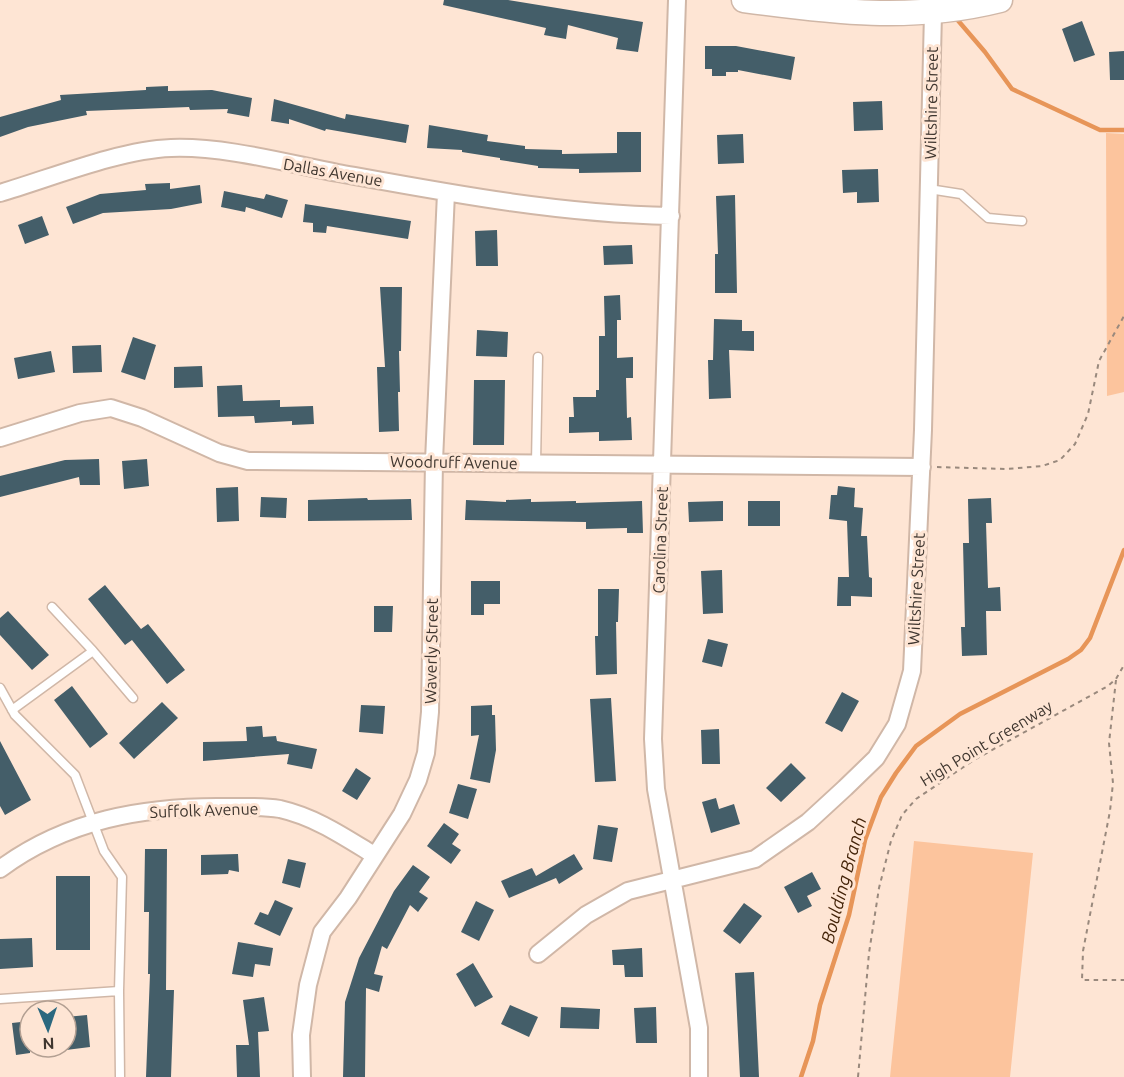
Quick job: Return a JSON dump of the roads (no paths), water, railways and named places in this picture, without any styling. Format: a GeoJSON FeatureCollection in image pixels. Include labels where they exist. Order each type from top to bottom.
{"type":"FeatureCollection","features":[{"type":"Feature","properties":{"kind":"main road"},"geometry":{"type":"LineString","coordinates":[[744,0],[861,14],[933,13],[1000,0]]}},
{"type":"Feature","properties":{"kind":"street","name":"Carolina Street"},"geometry":{"type":"LineString","coordinates":[[677,0],[653,738],[656,789],[699,1028],[699,1077]]}},
{"type":"Feature","properties":{"kind":"street","name":"Wiltshire Street"},"geometry":{"type":"LineString","coordinates":[[538,954],[586,915],[628,891],[755,859],[808,822],[845,788],[876,758],[897,724],[912,671],[922,467],[933,13]]}},
{"type":"Feature","properties":{"kind":"street","name":"Dallas Avenue"},"geometry":{"type":"LineString","coordinates":[[0,193],[112,160],[172,148],[236,155],[446,193],[554,209],[671,216]]}},
{"type":"Feature","properties":{"kind":"street","name":"Waverly Street"},"geometry":{"type":"LineString","coordinates":[[302,1077],[302,1025],[308,985],[322,932],[348,898],[402,814],[418,780],[426,753],[430,712],[434,461],[446,193]]}},
{"type":"Feature","properties":{"kind":"street","name":"Woodruff Avenue"},"geometry":{"type":"LineString","coordinates":[[0,438],[80,413],[111,408],[142,418],[219,453],[248,461],[922,467]]}},
{"type":"Feature","properties":{"kind":"street","name":"Suffolk Avenue"},"geometry":{"type":"LineString","coordinates":[[0,869],[41,844],[93,821],[171,808],[279,809],[322,823],[374,855]]}},
{"type":"Feature","properties":{"kind":"lane"},"geometry":{"type":"LineString","coordinates":[[929,189],[961,194],[988,218],[1022,221]]}},
{"type":"Feature","properties":{"kind":"lane"},"geometry":{"type":"LineString","coordinates":[[536,463],[538,357]]}},
{"type":"Feature","properties":{"kind":"lane"},"geometry":{"type":"LineString","coordinates":[[52,607],[133,698]]}},
{"type":"Feature","properties":{"kind":"lane"},"geometry":{"type":"LineString","coordinates":[[12,710],[93,651]]}},
{"type":"Feature","properties":{"kind":"lane"},"geometry":{"type":"LineString","coordinates":[[0,688],[12,710],[75,775],[104,851],[122,878],[119,991],[120,1077]]}},
{"type":"Feature","properties":{"kind":"lane"},"geometry":{"type":"LineString","coordinates":[[0,999],[119,991]]}},
{"type":"Feature","properties":{"kind":"waterway"},"geometry":{"type":"LineString","coordinates":[[955,17],[1012,89],[1100,130],[1124,130]]}},
{"type":"Feature","properties":{"kind":"waterway","name":"Boulding Branch"},"geometry":{"type":"LineString","coordinates":[[801,1077],[813,1041],[820,1005],[849,915],[865,840],[881,797],[916,746],[960,714],[1068,659],[1081,650],[1090,638],[1124,550]]}}]}
